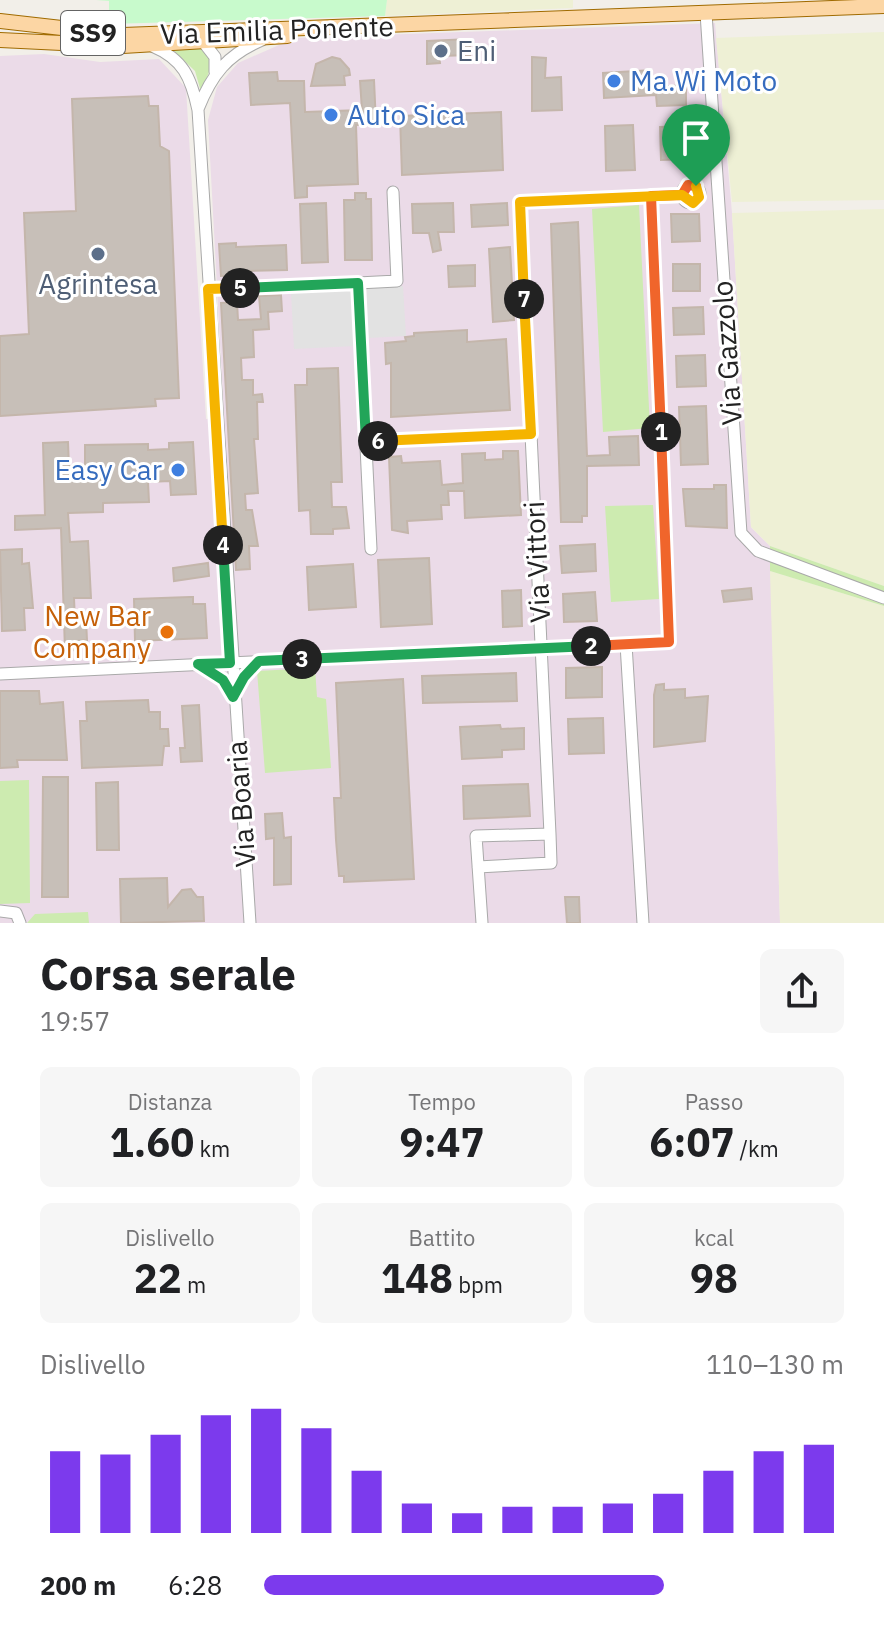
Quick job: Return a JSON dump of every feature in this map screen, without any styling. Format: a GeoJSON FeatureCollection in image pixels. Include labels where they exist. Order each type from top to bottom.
{"type":"FeatureCollection","features":[{"type":"Feature","properties":{"kind":"main road","name":"Via Emilia Ponente"},"geometry":{"type":"LineString","coordinates":[[0,21],[111,34],[411,26],[884,6]]}},
{"type":"Feature","properties":{"kind":"main road","name":"Via Emilia Ponente"},"geometry":{"type":"LineString","coordinates":[[0,40],[148,44],[411,26]]}},
{"type":"Feature","properties":{"kind":"street","name":"Via Gazzolo"},"geometry":{"type":"LineString","coordinates":[[706,13],[741,533],[758,551],[884,598]]}},
{"type":"Feature","properties":{"kind":"street"},"geometry":{"type":"LineString","coordinates":[[188,32],[206,42],[215,57],[215,72]]}},
{"type":"Feature","properties":{"kind":"street","name":"Via Boaria"},"geometry":{"type":"LineString","coordinates":[[198,110],[215,72],[236,51],[270,37]]}},
{"type":"Feature","properties":{"kind":"street","name":"Via Boaria"},"geometry":{"type":"LineString","coordinates":[[148,44],[171,54],[186,69],[198,110],[230,663],[249,918]]}},
{"type":"Feature","properties":{"kind":"street"},"geometry":{"type":"LineString","coordinates":[[208,289],[397,281],[393,192]]}},
{"type":"Feature","properties":{"kind":"street"},"geometry":{"type":"LineString","coordinates":[[0,674],[669,642],[651,196],[682,195],[690,203],[698,200],[700,194],[716,193]]}},
{"type":"Feature","properties":{"kind":"street","name":"Via Vittori"},"geometry":{"type":"LineString","coordinates":[[478,867],[551,863],[520,202],[651,196]]}},
{"type":"Feature","properties":{"kind":"street"},"geometry":{"type":"LineString","coordinates":[[358,283],[371,549]]}},
{"type":"Feature","properties":{"kind":"street"},"geometry":{"type":"LineString","coordinates":[[366,442],[531,434]]}},
{"type":"Feature","properties":{"kind":"street"},"geometry":{"type":"LineString","coordinates":[[626,644],[643,923]]}},
{"type":"Feature","properties":{"kind":"street"},"geometry":{"type":"LineString","coordinates":[[233,697],[244,677],[259,661]]}},
{"type":"Feature","properties":{"kind":"street"},"geometry":{"type":"LineString","coordinates":[[198,664],[223,680],[233,697]]}},
{"type":"Feature","properties":{"kind":"street"},"geometry":{"type":"LineString","coordinates":[[482,923],[476,836],[550,834]]}},
{"type":"Feature","properties":{"kind":"street"},"geometry":{"type":"LineString","coordinates":[[0,911],[16,913],[20,923]]}},
{"type":"Feature","properties":{"kind":"street"},"geometry":{"type":"LineString","coordinates":[[249,918],[259,923]]}},
{"type":"Feature","properties":{"kind":"shaded area"},"geometry":{"type":"Polygon","coordinates":[[[715,23],[732,213],[751,527],[770,546],[780,923],[0,923],[0,56],[44,54],[100,62],[159,59],[186,88],[206,419],[224,417],[208,120],[217,87],[238,63],[295,38],[715,23]]]}},
{"type":"Feature","properties":{"kind":"shaded area"},"geometry":{"type":"Polygon","coordinates":[[[403,286],[406,336],[368,338],[366,288],[403,286]]]}},
{"type":"Feature","properties":{"kind":"shaded area"},"geometry":{"type":"Polygon","coordinates":[[[352,289],[355,346],[294,349],[291,293],[352,289]]]}},
{"type":"Feature","properties":{"kind":"green space"},"geometry":{"type":"Polygon","coordinates":[[[96,0],[387,0],[385,16],[109,24],[109,1],[96,0]]]}},
{"type":"Feature","properties":{"kind":"green space"},"geometry":{"type":"Polygon","coordinates":[[[387,0],[573,0],[573,8],[385,16],[387,0]]]}},
{"type":"Feature","properties":{"kind":"green space"},"geometry":{"type":"Polygon","coordinates":[[[884,32],[884,200],[732,202],[716,38],[884,32]]]}},
{"type":"Feature","properties":{"kind":"green space"},"geometry":{"type":"Polygon","coordinates":[[[204,46],[210,63],[201,92],[195,71],[171,48],[204,46]]]}},
{"type":"Feature","properties":{"kind":"green space"},"geometry":{"type":"Polygon","coordinates":[[[639,205],[650,428],[603,432],[592,209],[639,205]]]}},
{"type":"Feature","properties":{"kind":"green space"},"geometry":{"type":"Polygon","coordinates":[[[884,209],[884,586],[770,546],[751,527],[732,213],[884,209]]]}},
{"type":"Feature","properties":{"kind":"green space"},"geometry":{"type":"Polygon","coordinates":[[[653,505],[659,599],[611,602],[605,506],[653,505]]]}},
{"type":"Feature","properties":{"kind":"green space"},"geometry":{"type":"Polygon","coordinates":[[[770,546],[884,586],[884,606],[770,571],[770,546]]]}},
{"type":"Feature","properties":{"kind":"green space"},"geometry":{"type":"Polygon","coordinates":[[[770,571],[884,606],[884,923],[780,923],[770,571]]]}},
{"type":"Feature","properties":{"kind":"green space"},"geometry":{"type":"Polygon","coordinates":[[[315,668],[317,697],[326,699],[331,768],[265,773],[257,671],[315,668]]]}},
{"type":"Feature","properties":{"kind":"green space"},"geometry":{"type":"Polygon","coordinates":[[[29,780],[30,903],[0,904],[0,781],[29,780]]]}},
{"type":"Feature","properties":{"kind":"green space"},"geometry":{"type":"Polygon","coordinates":[[[88,912],[89,923],[27,923],[35,914],[88,912]]]}},
{"type":"Feature","properties":{"kind":"building"},"geometry":{"type":"Polygon","coordinates":[[[470,39],[470,55],[439,56],[440,63],[427,64],[427,41],[470,39]]]}},
{"type":"Feature","properties":{"kind":"building"},"geometry":{"type":"Polygon","coordinates":[[[332,57],[340,59],[349,69],[350,75],[344,76],[345,85],[311,86],[316,64],[332,57]]]}},
{"type":"Feature","properties":{"kind":"building"},"geometry":{"type":"Polygon","coordinates":[[[532,57],[546,58],[545,78],[561,77],[562,110],[532,111],[532,57]]]}},
{"type":"Feature","properties":{"kind":"building"},"geometry":{"type":"Polygon","coordinates":[[[652,70],[652,87],[686,85],[686,105],[657,106],[656,95],[604,98],[603,73],[652,70]]]}},
{"type":"Feature","properties":{"kind":"building"},"geometry":{"type":"Polygon","coordinates":[[[277,72],[278,81],[304,81],[305,112],[362,110],[360,81],[374,80],[376,124],[356,125],[358,184],[307,186],[307,197],[295,198],[290,103],[251,105],[249,73],[277,72]]]}},
{"type":"Feature","properties":{"kind":"building"},"geometry":{"type":"Polygon","coordinates":[[[148,96],[149,106],[158,106],[160,146],[169,151],[179,398],[155,399],[156,406],[0,416],[0,336],[29,334],[24,213],[76,211],[72,99],[148,96]]]}},
{"type":"Feature","properties":{"kind":"building"},"geometry":{"type":"Polygon","coordinates":[[[501,112],[503,170],[402,175],[400,116],[501,112]]]}},
{"type":"Feature","properties":{"kind":"building"},"geometry":{"type":"Polygon","coordinates":[[[633,125],[635,170],[606,171],[605,126],[633,125]]]}},
{"type":"Feature","properties":{"kind":"building"},"geometry":{"type":"Polygon","coordinates":[[[690,126],[691,159],[661,160],[660,127],[690,126]]]}},
{"type":"Feature","properties":{"kind":"building"},"geometry":{"type":"Polygon","coordinates":[[[355,193],[366,193],[366,199],[371,199],[372,260],[345,260],[344,200],[355,200],[355,193]]]}},
{"type":"Feature","properties":{"kind":"building"},"geometry":{"type":"Polygon","coordinates":[[[326,203],[328,262],[302,263],[300,204],[326,203]]]}},
{"type":"Feature","properties":{"kind":"building"},"geometry":{"type":"Polygon","coordinates":[[[453,203],[454,232],[438,232],[441,250],[433,252],[429,233],[413,233],[412,204],[453,203]]]}},
{"type":"Feature","properties":{"kind":"building"},"geometry":{"type":"Polygon","coordinates":[[[507,203],[508,225],[472,227],[471,205],[507,203]]]}},
{"type":"Feature","properties":{"kind":"building"},"geometry":{"type":"Polygon","coordinates":[[[671,214],[699,214],[700,241],[672,242],[671,214]]]}},
{"type":"Feature","properties":{"kind":"building"},"geometry":{"type":"Polygon","coordinates":[[[578,222],[587,456],[610,455],[609,437],[638,436],[639,465],[587,466],[587,516],[582,516],[582,522],[561,522],[551,224],[578,222]]]}},
{"type":"Feature","properties":{"kind":"building"},"geometry":{"type":"Polygon","coordinates":[[[236,243],[236,247],[286,245],[287,270],[243,271],[239,275],[221,276],[219,244],[236,243]]]}},
{"type":"Feature","properties":{"kind":"building"},"geometry":{"type":"Polygon","coordinates":[[[510,247],[514,320],[493,322],[489,249],[510,247]]]}},
{"type":"Feature","properties":{"kind":"building"},"geometry":{"type":"Polygon","coordinates":[[[673,264],[700,264],[700,291],[673,291],[673,264]]]}},
{"type":"Feature","properties":{"kind":"building"},"geometry":{"type":"Polygon","coordinates":[[[475,265],[475,286],[449,287],[448,266],[475,265]]]}},
{"type":"Feature","properties":{"kind":"building"},"geometry":{"type":"Polygon","coordinates":[[[281,295],[282,311],[268,312],[269,329],[253,330],[254,357],[241,358],[242,380],[253,380],[253,395],[262,394],[263,402],[257,402],[258,439],[254,439],[258,493],[245,494],[246,510],[252,510],[258,546],[249,546],[250,569],[236,570],[221,303],[237,302],[238,320],[261,319],[259,296],[281,295]]]}},
{"type":"Feature","properties":{"kind":"building"},"geometry":{"type":"Polygon","coordinates":[[[703,307],[704,334],[674,335],[673,308],[703,307]]]}},
{"type":"Feature","properties":{"kind":"building"},"geometry":{"type":"Polygon","coordinates":[[[467,330],[467,342],[506,339],[510,410],[391,417],[391,363],[386,364],[385,343],[406,341],[405,337],[414,336],[414,333],[467,330]]]}},
{"type":"Feature","properties":{"kind":"building"},"geometry":{"type":"Polygon","coordinates":[[[705,355],[706,386],[677,387],[676,356],[705,355]]]}},
{"type":"Feature","properties":{"kind":"building"},"geometry":{"type":"Polygon","coordinates":[[[338,368],[342,482],[331,482],[332,507],[346,507],[349,528],[333,529],[333,534],[311,534],[310,510],[299,511],[295,385],[307,385],[307,369],[338,368]]]}},
{"type":"Feature","properties":{"kind":"building"},"geometry":{"type":"Polygon","coordinates":[[[706,406],[708,464],[681,465],[679,407],[706,406]]]}},
{"type":"Feature","properties":{"kind":"building"},"geometry":{"type":"Polygon","coordinates":[[[68,442],[69,467],[85,465],[85,445],[148,444],[148,450],[169,449],[169,443],[193,442],[196,494],[171,495],[170,481],[148,482],[149,502],[103,503],[103,512],[68,513],[70,542],[88,541],[91,598],[74,598],[75,621],[86,620],[87,640],[76,641],[76,650],[65,651],[61,528],[15,530],[15,516],[45,515],[43,443],[68,442]]]}},
{"type":"Feature","properties":{"kind":"building"},"geometry":{"type":"Polygon","coordinates":[[[503,451],[518,451],[521,515],[465,518],[464,491],[448,491],[449,505],[441,505],[442,519],[407,521],[408,533],[392,530],[389,457],[401,456],[402,463],[440,461],[442,485],[463,483],[462,454],[485,453],[485,460],[503,459],[503,451]]]}},
{"type":"Feature","properties":{"kind":"building"},"geometry":{"type":"Polygon","coordinates":[[[714,485],[726,485],[727,528],[686,526],[683,489],[714,489],[714,485]]]}},
{"type":"Feature","properties":{"kind":"building"},"geometry":{"type":"Polygon","coordinates":[[[595,544],[596,571],[562,573],[560,546],[595,544]]]}},
{"type":"Feature","properties":{"kind":"building"},"geometry":{"type":"Polygon","coordinates":[[[22,549],[22,564],[29,563],[33,608],[24,608],[25,630],[2,631],[0,550],[22,549]]]}},
{"type":"Feature","properties":{"kind":"building"},"geometry":{"type":"Polygon","coordinates":[[[429,558],[432,624],[381,627],[378,560],[429,558]]]}},
{"type":"Feature","properties":{"kind":"building"},"geometry":{"type":"Polygon","coordinates":[[[208,563],[209,576],[174,581],[173,568],[208,563]]]}},
{"type":"Feature","properties":{"kind":"building"},"geometry":{"type":"Polygon","coordinates":[[[353,564],[356,607],[309,610],[307,567],[353,564]]]}},
{"type":"Feature","properties":{"kind":"building"},"geometry":{"type":"Polygon","coordinates":[[[751,588],[752,599],[724,602],[722,591],[751,588]]]}},
{"type":"Feature","properties":{"kind":"building"},"geometry":{"type":"Polygon","coordinates":[[[521,590],[522,626],[503,627],[502,591],[521,590]]]}},
{"type":"Feature","properties":{"kind":"building"},"geometry":{"type":"Polygon","coordinates":[[[595,592],[597,621],[564,622],[563,594],[595,592]]]}},
{"type":"Feature","properties":{"kind":"building"},"geometry":{"type":"Polygon","coordinates":[[[193,597],[193,604],[205,604],[207,638],[135,641],[134,599],[193,597]]]}},
{"type":"Feature","properties":{"kind":"building"},"geometry":{"type":"Polygon","coordinates":[[[602,667],[602,697],[566,698],[566,668],[602,667]]]}},
{"type":"Feature","properties":{"kind":"building"},"geometry":{"type":"Polygon","coordinates":[[[516,673],[517,701],[423,703],[422,676],[516,673]]]}},
{"type":"Feature","properties":{"kind":"building"},"geometry":{"type":"Polygon","coordinates":[[[403,679],[414,879],[344,882],[344,876],[339,876],[334,798],[341,798],[336,683],[403,679]]]}},
{"type":"Feature","properties":{"kind":"building"},"geometry":{"type":"Polygon","coordinates":[[[664,684],[664,690],[685,689],[685,698],[708,696],[705,741],[654,747],[654,695],[656,685],[664,684]]]}},
{"type":"Feature","properties":{"kind":"building"},"geometry":{"type":"Polygon","coordinates":[[[0,691],[39,691],[40,704],[63,702],[67,760],[17,760],[18,767],[0,768],[0,691]]]}},
{"type":"Feature","properties":{"kind":"building"},"geometry":{"type":"Polygon","coordinates":[[[148,700],[149,712],[160,712],[160,729],[168,729],[169,746],[164,746],[162,765],[82,768],[80,721],[87,721],[86,702],[148,700]]]}},
{"type":"Feature","properties":{"kind":"building"},"geometry":{"type":"Polygon","coordinates":[[[199,705],[202,761],[181,762],[180,748],[185,748],[182,706],[199,705]]]}},
{"type":"Feature","properties":{"kind":"building"},"geometry":{"type":"Polygon","coordinates":[[[603,718],[604,753],[569,754],[568,719],[603,718]]]}},
{"type":"Feature","properties":{"kind":"building"},"geometry":{"type":"Polygon","coordinates":[[[500,725],[501,729],[524,728],[524,749],[502,750],[502,757],[462,759],[460,727],[500,725]]]}},
{"type":"Feature","properties":{"kind":"building"},"geometry":{"type":"Polygon","coordinates":[[[43,777],[68,777],[68,897],[42,897],[43,777]]]}},
{"type":"Feature","properties":{"kind":"building"},"geometry":{"type":"Polygon","coordinates":[[[118,782],[119,850],[97,850],[96,783],[118,782]]]}},
{"type":"Feature","properties":{"kind":"building"},"geometry":{"type":"Polygon","coordinates":[[[528,784],[530,816],[464,819],[463,786],[528,784]]]}},
{"type":"Feature","properties":{"kind":"building"},"geometry":{"type":"Polygon","coordinates":[[[282,813],[284,838],[291,837],[291,884],[274,885],[274,838],[266,839],[265,814],[282,813]]]}},
{"type":"Feature","properties":{"kind":"building"},"geometry":{"type":"Polygon","coordinates":[[[167,878],[168,907],[182,890],[191,889],[197,897],[203,897],[204,921],[121,923],[120,879],[167,878]]]}},
{"type":"Feature","properties":{"kind":"building"},"geometry":{"type":"Polygon","coordinates":[[[565,897],[579,897],[580,923],[567,923],[565,897]]]}},
{"type":"Feature","properties":{"kind":"place","name":"Eni"},"geometry":{"type":"Point","coordinates":[441,51]}},
{"type":"Feature","properties":{"kind":"place","name":"Ma.Wi Moto"},"geometry":{"type":"Point","coordinates":[614,81]}},
{"type":"Feature","properties":{"kind":"place","name":"Auto Sica"},"geometry":{"type":"Point","coordinates":[331,115]}},
{"type":"Feature","properties":{"kind":"place","name":"Agrintesa"},"geometry":{"type":"Point","coordinates":[98,254]}},
{"type":"Feature","properties":{"kind":"place","name":"Easy Car"},"geometry":{"type":"Point","coordinates":[178,470]}},
{"type":"Feature","properties":{"kind":"place","name":"New Bar Company"},"geometry":{"type":"Point","coordinates":[167,632]}},
{"type":"Feature","properties":{"kind":"route"},"geometry":{"type":"LineString","coordinates":[[696,186],[688,185],[682,195],[651,196],[669,642],[259,661],[244,677],[233,697],[223,680],[198,664],[230,663],[208,289],[358,283],[366,442],[531,434],[520,202],[682,195],[687,202],[693,203],[699,197],[700,191],[696,186]]}}]}
